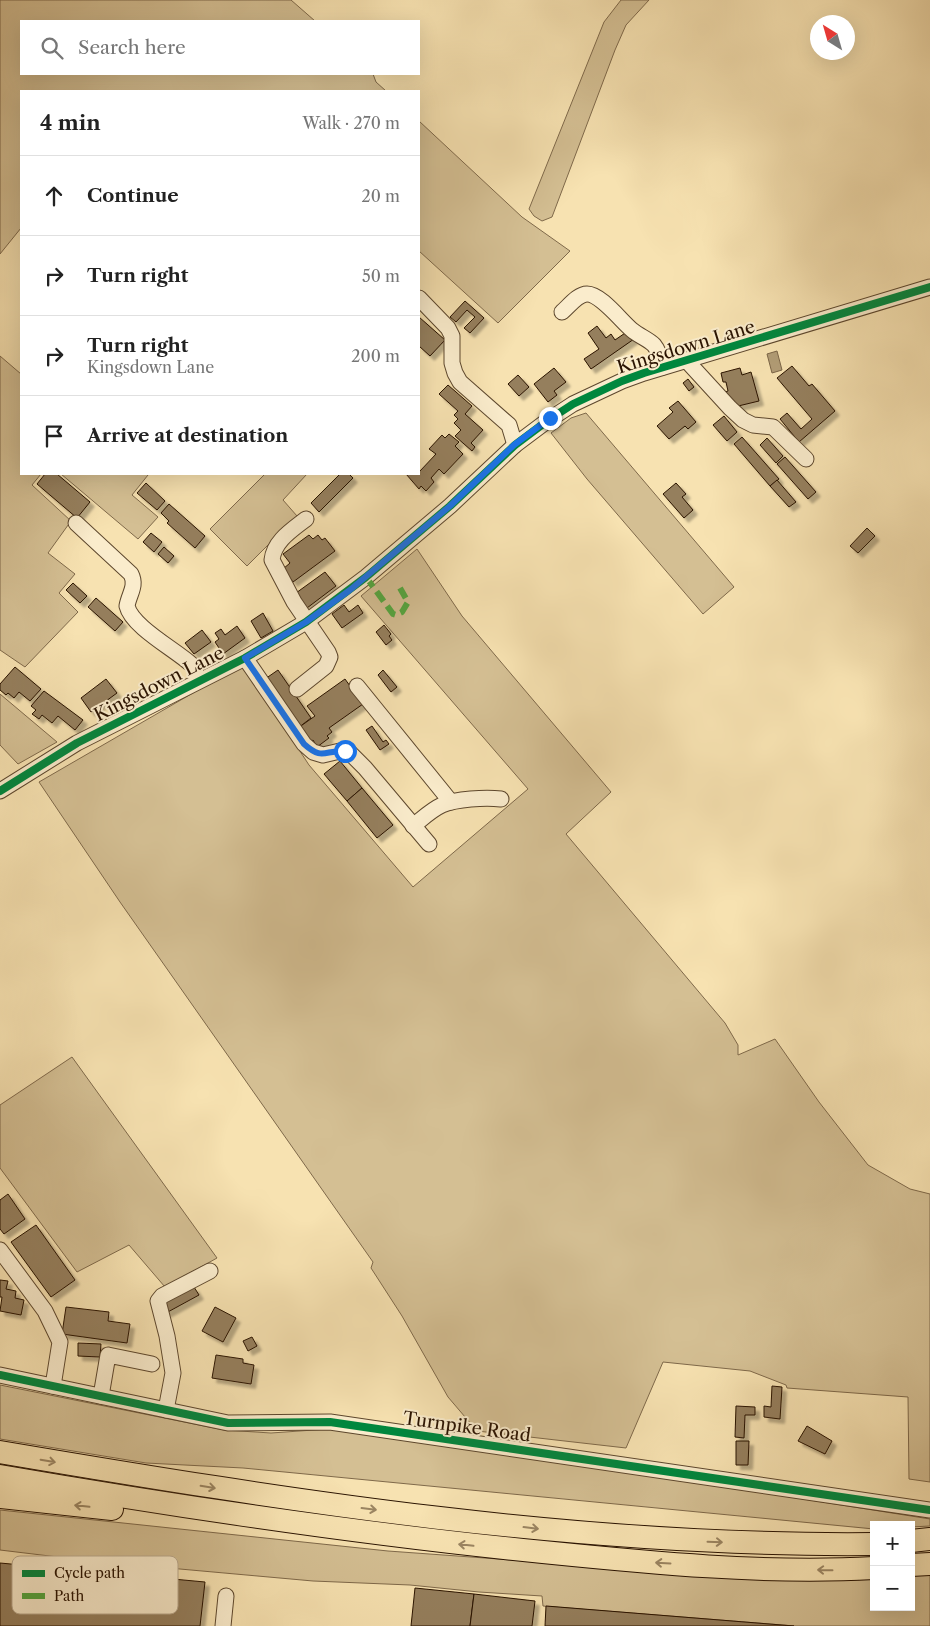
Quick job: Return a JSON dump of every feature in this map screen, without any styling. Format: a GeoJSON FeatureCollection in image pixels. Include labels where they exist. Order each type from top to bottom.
{"type":"FeatureCollection","features":[{"type":"Feature","properties":{"kind":"highway"},"geometry":{"type":"LineString","coordinates":[[0,1452],[248,1493],[557,1531],[742,1543],[870,1544]]}},
{"type":"Feature","properties":{"kind":"highway"},"geometry":{"type":"LineString","coordinates":[[0,1476],[288,1522],[452,1543],[621,1560],[751,1568],[836,1570],[870,1568]]}},
{"type":"Feature","properties":{"kind":"highway"},"geometry":{"type":"LineString","coordinates":[[0,1497],[135,1511],[288,1522]]}},
{"type":"Feature","properties":{"kind":"highway"},"geometry":{"type":"LineString","coordinates":[[915,1541],[930,1539]]}},
{"type":"Feature","properties":{"kind":"highway"},"geometry":{"type":"LineString","coordinates":[[915,1565],[930,1564]]}},
{"type":"Feature","properties":{"kind":"street","name":"Kingsdown Lane"},"geometry":{"type":"LineString","coordinates":[[0,791],[77,743],[245,658],[306,622],[350,590],[450,506],[514,445],[573,404],[622,381],[663,367],[782,333],[930,287]]}},
{"type":"Feature","properties":{"kind":"street"},"geometry":{"type":"LineString","coordinates":[[562,312],[579,297],[593,295],[633,331],[652,344],[661,358],[663,367]]}},
{"type":"Feature","properties":{"kind":"street"},"geometry":{"type":"LineString","coordinates":[[420,299],[448,328],[452,336],[452,363],[460,382],[509,425],[514,445]]}},
{"type":"Feature","properties":{"kind":"street"},"geometry":{"type":"LineString","coordinates":[[686,360],[730,408],[744,420],[753,425],[774,427],[806,459]]}},
{"type":"Feature","properties":{"kind":"street"},"geometry":{"type":"LineString","coordinates":[[297,689],[326,666],[330,657],[306,622],[272,560],[273,553],[279,543],[306,519]]}},
{"type":"Feature","properties":{"kind":"street"},"geometry":{"type":"LineString","coordinates":[[76,523],[131,574],[134,585],[127,606],[130,614],[147,630],[192,665],[195,668],[197,681]]}},
{"type":"Feature","properties":{"kind":"street"},"geometry":{"type":"LineString","coordinates":[[245,658],[304,744],[313,752],[323,755],[340,751],[350,753],[429,844]]}},
{"type":"Feature","properties":{"kind":"street"},"geometry":{"type":"LineString","coordinates":[[356,686],[451,802]]}},
{"type":"Feature","properties":{"kind":"street"},"geometry":{"type":"LineString","coordinates":[[413,826],[431,812],[451,802],[492,798],[501,799]]}},
{"type":"Feature","properties":{"kind":"street"},"geometry":{"type":"LineString","coordinates":[[0,1250],[45,1311],[60,1342],[52,1386]]}},
{"type":"Feature","properties":{"kind":"street"},"geometry":{"type":"LineString","coordinates":[[166,1410],[173,1374],[158,1301],[162,1296],[210,1271]]}},
{"type":"Feature","properties":{"kind":"street"},"geometry":{"type":"LineString","coordinates":[[101,1396],[108,1355],[152,1364]]}},
{"type":"Feature","properties":{"kind":"street","name":"Turnpike Road"},"geometry":{"type":"LineString","coordinates":[[0,1375],[228,1423],[330,1422],[930,1510]]}},
{"type":"Feature","properties":{"kind":"street"},"geometry":{"type":"LineString","coordinates":[[223,1626],[226,1596]]}},
{"type":"Feature","properties":{"kind":"shaded area"},"geometry":{"type":"Polygon","coordinates":[[[0,0],[291,0],[314,20],[20,20],[20,75],[373,75],[376,82],[385,90],[20,90],[20,229],[0,254],[0,0]]]}},
{"type":"Feature","properties":{"kind":"shaded area"},"geometry":{"type":"Polygon","coordinates":[[[621,0],[649,0],[626,25],[552,217],[542,221],[534,216],[529,209],[604,22],[621,0]]]}},
{"type":"Feature","properties":{"kind":"shaded area"},"geometry":{"type":"Polygon","coordinates":[[[420,122],[522,217],[570,251],[498,323],[420,252],[420,122]]]}},
{"type":"Feature","properties":{"kind":"shaded area"},"geometry":{"type":"Polygon","coordinates":[[[777,351],[782,370],[772,373],[767,354],[777,351]]]}},
{"type":"Feature","properties":{"kind":"shaded area"},"geometry":{"type":"Polygon","coordinates":[[[0,356],[20,373],[20,475],[40,475],[32,485],[71,521],[48,553],[75,574],[59,593],[78,612],[25,667],[0,650],[0,356]]]}},
{"type":"Feature","properties":{"kind":"shaded area"},"geometry":{"type":"Polygon","coordinates":[[[586,413],[734,587],[703,614],[587,479],[551,433],[571,418],[586,413]]]}},
{"type":"Feature","properties":{"kind":"shaded area"},"geometry":{"type":"Polygon","coordinates":[[[62,475],[148,475],[132,495],[158,517],[138,539],[62,475]]]}},
{"type":"Feature","properties":{"kind":"shaded area"},"geometry":{"type":"Polygon","coordinates":[[[264,475],[306,475],[283,500],[297,516],[247,566],[210,529],[264,475]]]}},
{"type":"Feature","properties":{"kind":"shaded area"},"geometry":{"type":"Polygon","coordinates":[[[417,549],[462,616],[611,792],[566,834],[725,1023],[738,1045],[738,1055],[775,1039],[819,1102],[868,1165],[910,1189],[930,1194],[930,1482],[909,1479],[908,1397],[787,1388],[786,1385],[750,1371],[663,1362],[626,1448],[477,1431],[448,1397],[402,1316],[371,1268],[373,1262],[120,902],[39,782],[243,664],[309,765],[413,887],[528,789],[361,596],[417,549]]]}},
{"type":"Feature","properties":{"kind":"shaded area"},"geometry":{"type":"Polygon","coordinates":[[[0,694],[57,742],[18,764],[0,745],[0,694]]]}},
{"type":"Feature","properties":{"kind":"shaded area"},"geometry":{"type":"Polygon","coordinates":[[[72,1057],[217,1258],[165,1287],[129,1245],[77,1272],[0,1168],[0,1105],[72,1057]]]}},
{"type":"Feature","properties":{"kind":"shaded area"},"geometry":{"type":"Polygon","coordinates":[[[0,1385],[224,1430],[271,1433],[328,1429],[740,1489],[930,1519],[930,1526],[915,1527],[915,1521],[870,1521],[870,1529],[243,1468],[146,1463],[0,1439],[0,1385]]]}},
{"type":"Feature","properties":{"kind":"shaded area"},"geometry":{"type":"Polygon","coordinates":[[[0,1510],[388,1551],[526,1561],[870,1577],[870,1611],[915,1611],[915,1575],[930,1573],[930,1626],[795,1626],[543,1606],[542,1596],[410,1585],[313,1581],[178,1569],[178,1556],[50,1556],[0,1550],[0,1510]]]}},
{"type":"Feature","properties":{"kind":"building"},"geometry":{"type":"Polygon","coordinates":[[[465,301],[484,318],[470,333],[464,328],[475,317],[467,310],[456,322],[450,317],[465,301]]]}},
{"type":"Feature","properties":{"kind":"building"},"geometry":{"type":"Polygon","coordinates":[[[420,318],[445,340],[430,356],[420,347],[420,318]]]}},
{"type":"Feature","properties":{"kind":"building"},"geometry":{"type":"Polygon","coordinates":[[[597,326],[606,338],[611,334],[615,340],[628,331],[634,339],[591,369],[584,359],[599,349],[588,333],[597,326]]]}},
{"type":"Feature","properties":{"kind":"building"},"geometry":{"type":"Polygon","coordinates":[[[792,366],[809,386],[812,384],[835,411],[799,442],[780,419],[787,413],[801,429],[812,419],[777,378],[792,366]]]}},
{"type":"Feature","properties":{"kind":"building"},"geometry":{"type":"Polygon","coordinates":[[[554,368],[566,382],[554,391],[557,395],[548,402],[534,384],[554,368]]]}},
{"type":"Feature","properties":{"kind":"building"},"geometry":{"type":"Polygon","coordinates":[[[740,368],[742,375],[751,372],[759,401],[734,407],[725,392],[728,391],[721,373],[740,368]]]}},
{"type":"Feature","properties":{"kind":"building"},"geometry":{"type":"Polygon","coordinates":[[[518,375],[529,387],[519,396],[508,384],[518,375]]]}},
{"type":"Feature","properties":{"kind":"building"},"geometry":{"type":"Polygon","coordinates":[[[688,379],[694,387],[689,391],[683,383],[688,379]]]}},
{"type":"Feature","properties":{"kind":"building"},"geometry":{"type":"Polygon","coordinates":[[[448,385],[472,406],[465,414],[483,430],[471,443],[475,447],[472,451],[455,436],[461,430],[454,423],[458,419],[454,415],[458,411],[439,394],[448,385]]]}},
{"type":"Feature","properties":{"kind":"building"},"geometry":{"type":"Polygon","coordinates":[[[678,401],[696,422],[688,429],[685,426],[669,439],[657,426],[673,412],[669,408],[678,401]]]}},
{"type":"Feature","properties":{"kind":"building"},"geometry":{"type":"Polygon","coordinates":[[[724,416],[737,432],[727,441],[713,425],[724,416]]]}},
{"type":"Feature","properties":{"kind":"building"},"geometry":{"type":"Polygon","coordinates":[[[449,434],[459,442],[455,446],[463,454],[444,474],[439,469],[431,478],[434,482],[426,491],[421,486],[419,489],[407,475],[420,475],[420,471],[436,454],[429,449],[442,435],[445,438],[449,434]]]}},
{"type":"Feature","properties":{"kind":"building"},"geometry":{"type":"Polygon","coordinates":[[[742,437],[779,479],[770,486],[734,444],[742,437]]]}},
{"type":"Feature","properties":{"kind":"building"},"geometry":{"type":"Polygon","coordinates":[[[767,438],[783,456],[776,463],[760,445],[767,438]]]}},
{"type":"Feature","properties":{"kind":"building"},"geometry":{"type":"Polygon","coordinates":[[[785,457],[816,492],[808,499],[777,464],[785,457]]]}},
{"type":"Feature","properties":{"kind":"building"},"geometry":{"type":"Polygon","coordinates":[[[44,475],[58,475],[90,502],[77,518],[37,484],[44,475]]]}},
{"type":"Feature","properties":{"kind":"building"},"geometry":{"type":"Polygon","coordinates":[[[339,475],[350,475],[353,478],[319,512],[311,503],[339,475]]]}},
{"type":"Feature","properties":{"kind":"building"},"geometry":{"type":"Polygon","coordinates":[[[777,480],[796,502],[789,507],[770,486],[777,480]]]}},
{"type":"Feature","properties":{"kind":"building"},"geometry":{"type":"Polygon","coordinates":[[[146,483],[165,501],[157,510],[137,493],[146,483]]]}},
{"type":"Feature","properties":{"kind":"building"},"geometry":{"type":"Polygon","coordinates":[[[676,483],[686,494],[682,497],[693,510],[684,518],[663,494],[676,483]]]}},
{"type":"Feature","properties":{"kind":"building"},"geometry":{"type":"Polygon","coordinates":[[[169,504],[205,536],[195,548],[167,523],[169,521],[161,513],[169,504]]]}},
{"type":"Feature","properties":{"kind":"building"},"geometry":{"type":"Polygon","coordinates":[[[867,528],[875,536],[858,553],[850,546],[867,528]]]}},
{"type":"Feature","properties":{"kind":"building"},"geometry":{"type":"Polygon","coordinates":[[[151,533],[162,542],[154,552],[143,542],[151,533]]]}},
{"type":"Feature","properties":{"kind":"building"},"geometry":{"type":"Polygon","coordinates":[[[309,535],[313,539],[318,535],[322,540],[325,538],[335,551],[293,582],[283,569],[290,563],[283,554],[309,535]]]}},
{"type":"Feature","properties":{"kind":"building"},"geometry":{"type":"Polygon","coordinates":[[[164,547],[174,556],[168,563],[158,554],[164,547]]]}},
{"type":"Feature","properties":{"kind":"building"},"geometry":{"type":"Polygon","coordinates":[[[325,572],[336,586],[307,608],[296,593],[325,572]]]}},
{"type":"Feature","properties":{"kind":"building"},"geometry":{"type":"Polygon","coordinates":[[[73,583],[87,596],[80,603],[66,590],[73,583]]]}},
{"type":"Feature","properties":{"kind":"building"},"geometry":{"type":"Polygon","coordinates":[[[96,598],[123,622],[115,631],[88,607],[96,598]]]}},
{"type":"Feature","properties":{"kind":"building"},"geometry":{"type":"Polygon","coordinates":[[[344,605],[349,612],[358,605],[363,613],[342,628],[332,614],[344,605]]]}},
{"type":"Feature","properties":{"kind":"building"},"geometry":{"type":"Polygon","coordinates":[[[263,613],[273,631],[261,638],[251,621],[263,613]]]}},
{"type":"Feature","properties":{"kind":"building"},"geometry":{"type":"Polygon","coordinates":[[[384,625],[391,634],[389,636],[392,640],[386,645],[376,632],[384,625]]]}},
{"type":"Feature","properties":{"kind":"building"},"geometry":{"type":"Polygon","coordinates":[[[237,626],[245,638],[223,654],[215,642],[219,639],[215,633],[221,629],[225,635],[237,626]]]}},
{"type":"Feature","properties":{"kind":"building"},"geometry":{"type":"Polygon","coordinates":[[[202,630],[211,642],[194,654],[185,643],[202,630]]]}},
{"type":"Feature","properties":{"kind":"building"},"geometry":{"type":"Polygon","coordinates":[[[15,667],[41,689],[30,701],[19,692],[14,698],[0,690],[0,684],[15,667]]]}},
{"type":"Feature","properties":{"kind":"building"},"geometry":{"type":"Polygon","coordinates":[[[278,670],[311,718],[298,728],[265,679],[278,670]]]}},
{"type":"Feature","properties":{"kind":"building"},"geometry":{"type":"Polygon","coordinates":[[[383,670],[397,687],[391,692],[378,675],[383,670]]]}},
{"type":"Feature","properties":{"kind":"building"},"geometry":{"type":"Polygon","coordinates":[[[106,679],[117,693],[91,712],[81,698],[106,679]]]}},
{"type":"Feature","properties":{"kind":"building"},"geometry":{"type":"Polygon","coordinates":[[[345,679],[363,704],[329,728],[332,732],[327,736],[329,738],[317,747],[313,740],[309,743],[298,728],[315,716],[307,706],[345,679]]]}},
{"type":"Feature","properties":{"kind":"building"},"geometry":{"type":"Polygon","coordinates":[[[44,691],[83,720],[75,730],[58,716],[52,723],[42,715],[39,719],[32,714],[36,710],[31,706],[44,691]]]}},
{"type":"Feature","properties":{"kind":"building"},"geometry":{"type":"Polygon","coordinates":[[[372,726],[383,742],[386,740],[389,744],[380,750],[366,730],[372,726]]]}},
{"type":"Feature","properties":{"kind":"building"},"geometry":{"type":"Polygon","coordinates":[[[340,761],[362,788],[347,801],[324,774],[340,761]]]}},
{"type":"Feature","properties":{"kind":"building"},"geometry":{"type":"Polygon","coordinates":[[[362,788],[393,825],[377,838],[347,801],[362,788]]]}},
{"type":"Feature","properties":{"kind":"building"},"geometry":{"type":"Polygon","coordinates":[[[8,1194],[25,1219],[4,1234],[0,1229],[0,1200],[8,1194]]]}},
{"type":"Feature","properties":{"kind":"building"},"geometry":{"type":"Polygon","coordinates":[[[36,1225],[75,1280],[51,1297],[11,1242],[36,1225]]]}},
{"type":"Feature","properties":{"kind":"building"},"geometry":{"type":"Polygon","coordinates":[[[0,1280],[8,1281],[6,1289],[16,1291],[15,1298],[24,1300],[21,1315],[0,1311],[2,1297],[0,1297],[0,1280]]]}},
{"type":"Feature","properties":{"kind":"building"},"geometry":{"type":"Polygon","coordinates":[[[194,1287],[199,1295],[166,1313],[161,1305],[194,1287]]]}},
{"type":"Feature","properties":{"kind":"building"},"geometry":{"type":"Polygon","coordinates":[[[66,1307],[109,1312],[108,1321],[130,1324],[127,1343],[62,1334],[66,1307]]]}},
{"type":"Feature","properties":{"kind":"building"},"geometry":{"type":"Polygon","coordinates":[[[215,1307],[236,1318],[223,1342],[202,1331],[215,1307]]]}},
{"type":"Feature","properties":{"kind":"building"},"geometry":{"type":"Polygon","coordinates":[[[252,1337],[257,1346],[248,1351],[243,1341],[252,1337]]]}},
{"type":"Feature","properties":{"kind":"building"},"geometry":{"type":"Polygon","coordinates":[[[78,1343],[101,1344],[100,1357],[78,1356],[78,1343]]]}},
{"type":"Feature","properties":{"kind":"building"},"geometry":{"type":"Polygon","coordinates":[[[216,1355],[243,1359],[243,1363],[254,1365],[251,1384],[212,1378],[216,1355]]]}},
{"type":"Feature","properties":{"kind":"building"},"geometry":{"type":"Polygon","coordinates":[[[772,1386],[782,1387],[780,1419],[764,1417],[764,1406],[771,1407],[772,1386]]]}},
{"type":"Feature","properties":{"kind":"building"},"geometry":{"type":"Polygon","coordinates":[[[736,1406],[755,1407],[755,1415],[745,1415],[744,1438],[735,1437],[736,1406]]]}},
{"type":"Feature","properties":{"kind":"building"},"geometry":{"type":"Polygon","coordinates":[[[807,1426],[832,1441],[825,1454],[798,1441],[807,1426]]]}},
{"type":"Feature","properties":{"kind":"building"},"geometry":{"type":"Polygon","coordinates":[[[736,1441],[749,1441],[748,1465],[736,1465],[736,1441]]]}},
{"type":"Feature","properties":{"kind":"building"},"geometry":{"type":"Polygon","coordinates":[[[0,1563],[12,1564],[12,1614],[178,1614],[178,1579],[205,1582],[200,1626],[0,1626],[0,1563]]]}},
{"type":"Feature","properties":{"kind":"building"},"geometry":{"type":"Polygon","coordinates":[[[415,1588],[474,1594],[470,1626],[411,1626],[415,1588]]]}},
{"type":"Feature","properties":{"kind":"building"},"geometry":{"type":"Polygon","coordinates":[[[474,1594],[535,1601],[532,1626],[470,1626],[474,1594]]]}},
{"type":"Feature","properties":{"kind":"building"},"geometry":{"type":"Polygon","coordinates":[[[546,1606],[794,1626],[545,1626],[546,1606]]]}},
{"type":"Feature","properties":{"kind":"marked path"},"geometry":{"type":"LineString","coordinates":[[366,577],[393,614],[396,615],[402,612],[408,602],[400,588]]}},
{"type":"Feature","properties":{"kind":"cycle path"},"geometry":{"type":"LineString","coordinates":[[0,791],[77,743],[245,658],[306,622],[366,577],[450,506],[515,445],[573,404],[644,373],[930,287]]}},
{"type":"Feature","properties":{"kind":"cycle path"},"geometry":{"type":"LineString","coordinates":[[0,1375],[228,1423],[330,1422],[930,1510]]}},
{"type":"Feature","properties":{"kind":"route"},"geometry":{"type":"LineString","coordinates":[[345,751],[323,755],[313,752],[304,744],[245,658],[306,622],[350,590],[450,506],[514,445],[550,418]]}}]}
